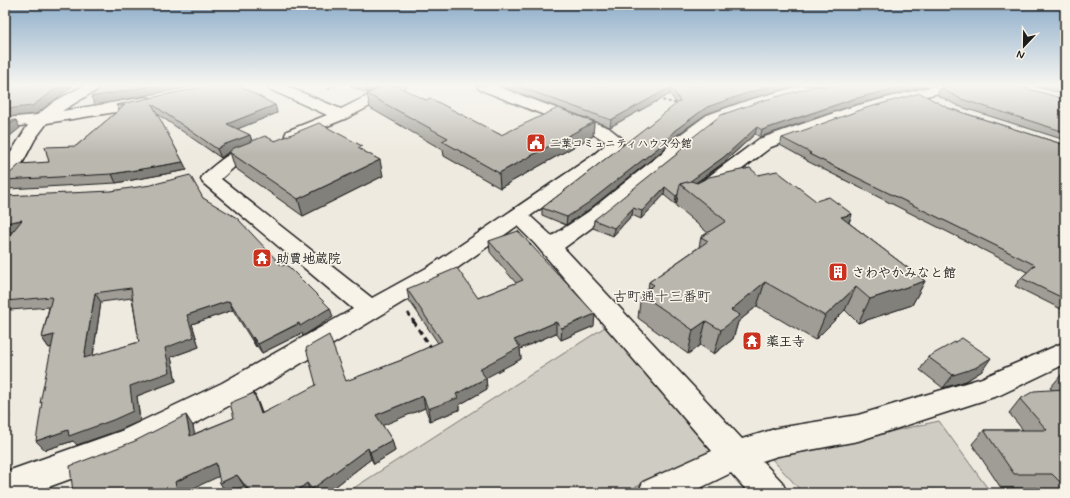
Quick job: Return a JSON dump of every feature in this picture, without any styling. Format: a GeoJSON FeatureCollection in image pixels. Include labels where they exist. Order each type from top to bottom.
{"type":"FeatureCollection","features":[{"type":"Feature","properties":{"kind":"street"},"geometry":{"type":"LineString","coordinates":[[5,179],[27,141],[43,119],[56,109]]}},
{"type":"Feature","properties":{"kind":"street"},"geometry":{"type":"LineString","coordinates":[[5,122],[43,119],[102,109]]}},
{"type":"Feature","properties":{"kind":"street"},"geometry":{"type":"LineString","coordinates":[[326,109],[341,116]]}},
{"type":"Feature","properties":{"kind":"street"},"geometry":{"type":"LineString","coordinates":[[354,109],[341,116],[233,159],[210,179],[371,310]]}},
{"type":"Feature","properties":{"kind":"street"},"geometry":{"type":"LineString","coordinates":[[5,487],[73,464],[132,441],[232,391],[438,271],[598,160],[612,148],[615,140],[603,132],[544,109]]}},
{"type":"Feature","properties":{"kind":"street"},"geometry":{"type":"LineString","coordinates":[[550,248],[595,216],[669,156],[680,143],[718,116],[737,109]]}},
{"type":"Feature","properties":{"kind":"street"},"geometry":{"type":"LineString","coordinates":[[692,197],[765,143],[860,109]]}},
{"type":"Feature","properties":{"kind":"street"},"geometry":{"type":"LineString","coordinates":[[193,176],[221,169]]}},
{"type":"Feature","properties":{"kind":"street"},"geometry":{"type":"LineString","coordinates":[[518,216],[550,248],[770,493]]}},
{"type":"Feature","properties":{"kind":"street"},"geometry":{"type":"LineString","coordinates":[[655,493],[736,455],[778,442],[873,424],[990,387],[1065,352]]}},
{"type":"Feature","properties":{"kind":"path"},"geometry":{"type":"LineString","coordinates":[[699,109],[718,116]]}},
{"type":"Feature","properties":{"kind":"path"},"geometry":{"type":"LineString","coordinates":[[397,296],[436,355]]}},
{"type":"Feature","properties":{"kind":"shaded area"},"geometry":{"type":"Polygon","coordinates":[[[605,327],[721,450],[622,493],[346,493],[605,327]]]}},
{"type":"Feature","properties":{"kind":"shaded area"},"geometry":{"type":"Polygon","coordinates":[[[939,421],[991,493],[803,493],[771,458],[939,421]]]}},
{"type":"Feature","properties":{"kind":"building"},"geometry":{"type":"Polygon","coordinates":[[[120,109],[155,109],[183,162],[112,174],[5,180],[5,178],[20,164],[49,162],[45,147],[76,146],[120,109]]]}},
{"type":"Feature","properties":{"kind":"building"},"geometry":{"type":"Polygon","coordinates":[[[160,109],[264,109],[227,124],[250,135],[223,145],[217,149],[160,109]]]}},
{"type":"Feature","properties":{"kind":"building"},"geometry":{"type":"Polygon","coordinates":[[[395,109],[452,109],[501,135],[555,109],[561,109],[594,122],[499,173],[442,141],[448,138],[395,109]]]}},
{"type":"Feature","properties":{"kind":"building"},"geometry":{"type":"Polygon","coordinates":[[[581,109],[631,109],[611,120],[581,109]]]}},
{"type":"Feature","properties":{"kind":"building"},"geometry":{"type":"Polygon","coordinates":[[[669,109],[704,109],[674,131],[663,144],[588,203],[567,217],[542,208],[669,109]]]}},
{"type":"Feature","properties":{"kind":"building"},"geometry":{"type":"Polygon","coordinates":[[[737,109],[823,109],[762,130],[757,127],[724,157],[689,182],[680,184],[678,194],[676,196],[665,187],[642,211],[633,208],[614,228],[594,220],[677,154],[688,141],[721,115],[737,109]]]}},
{"type":"Feature","properties":{"kind":"building"},"geometry":{"type":"Polygon","coordinates":[[[863,109],[952,109],[1065,145],[1065,299],[1021,278],[1035,265],[809,154],[811,153],[782,138],[863,109]]]}},
{"type":"Feature","properties":{"kind":"building"},"geometry":{"type":"Polygon","coordinates":[[[993,109],[1065,109],[1065,132],[993,109]]]}},
{"type":"Feature","properties":{"kind":"building"},"geometry":{"type":"Polygon","coordinates":[[[16,120],[5,128],[5,121],[16,120]]]}},
{"type":"Feature","properties":{"kind":"building"},"geometry":{"type":"Polygon","coordinates":[[[319,123],[362,146],[358,148],[380,160],[298,199],[229,152],[234,148],[265,136],[275,141],[319,123]]]}},
{"type":"Feature","properties":{"kind":"building"},"geometry":{"type":"Polygon","coordinates":[[[750,168],[758,175],[777,171],[816,201],[829,197],[852,214],[841,217],[925,281],[870,299],[856,287],[825,316],[765,282],[731,310],[740,315],[721,330],[706,321],[693,330],[641,294],[654,285],[649,282],[708,241],[701,237],[726,221],[680,184],[691,181],[697,183],[709,177],[750,168]]]}},
{"type":"Feature","properties":{"kind":"building"},"geometry":{"type":"Polygon","coordinates":[[[190,175],[203,198],[237,218],[282,266],[286,264],[330,308],[300,326],[299,323],[258,344],[253,337],[252,338],[229,301],[187,315],[194,337],[165,348],[170,372],[130,386],[133,411],[69,436],[68,430],[36,441],[42,402],[40,403],[54,335],[42,338],[52,297],[5,301],[8,296],[5,296],[5,241],[22,220],[5,223],[5,196],[111,191],[151,185],[190,175]],[[131,288],[95,293],[84,358],[139,342],[131,288]]]}},
{"type":"Feature","properties":{"kind":"building"},"geometry":{"type":"Polygon","coordinates":[[[518,231],[595,314],[562,328],[556,322],[514,340],[520,347],[479,369],[486,378],[456,394],[458,398],[428,409],[423,396],[376,415],[392,440],[370,452],[368,448],[312,489],[307,483],[294,493],[251,493],[237,475],[220,483],[216,463],[175,482],[178,493],[73,493],[70,466],[135,441],[186,415],[190,436],[234,418],[230,403],[254,393],[261,414],[316,385],[306,348],[329,335],[346,381],[402,360],[442,341],[407,289],[457,268],[478,298],[523,280],[489,241],[518,231]]]}},
{"type":"Feature","properties":{"kind":"building"},"geometry":{"type":"Polygon","coordinates":[[[962,338],[991,358],[975,368],[953,375],[928,357],[962,338]]]}},
{"type":"Feature","properties":{"kind":"building"},"geometry":{"type":"Polygon","coordinates":[[[1065,389],[1065,487],[1052,474],[1014,474],[984,430],[1047,430],[1020,399],[1034,391],[1065,389]]]}},
{"type":"Feature","properties":{"kind":"place","name":"二葉コミュニティハウス分館"},"geometry":{"type":"Point","coordinates":[536,143]}},
{"type":"Feature","properties":{"kind":"place","name":"助賈地蔵院"},"geometry":{"type":"Point","coordinates":[262,258]}},
{"type":"Feature","properties":{"kind":"place","name":"さわやかみなと館"},"geometry":{"type":"Point","coordinates":[838,272]}},
{"type":"Feature","properties":{"kind":"place","name":"薬王寺"},"geometry":{"type":"Point","coordinates":[752,341]}},
{"type":"Feature","properties":{"kind":"district","name":"古町通十三番町"},"geometry":{"type":"Point","coordinates":[662,296]}}]}
